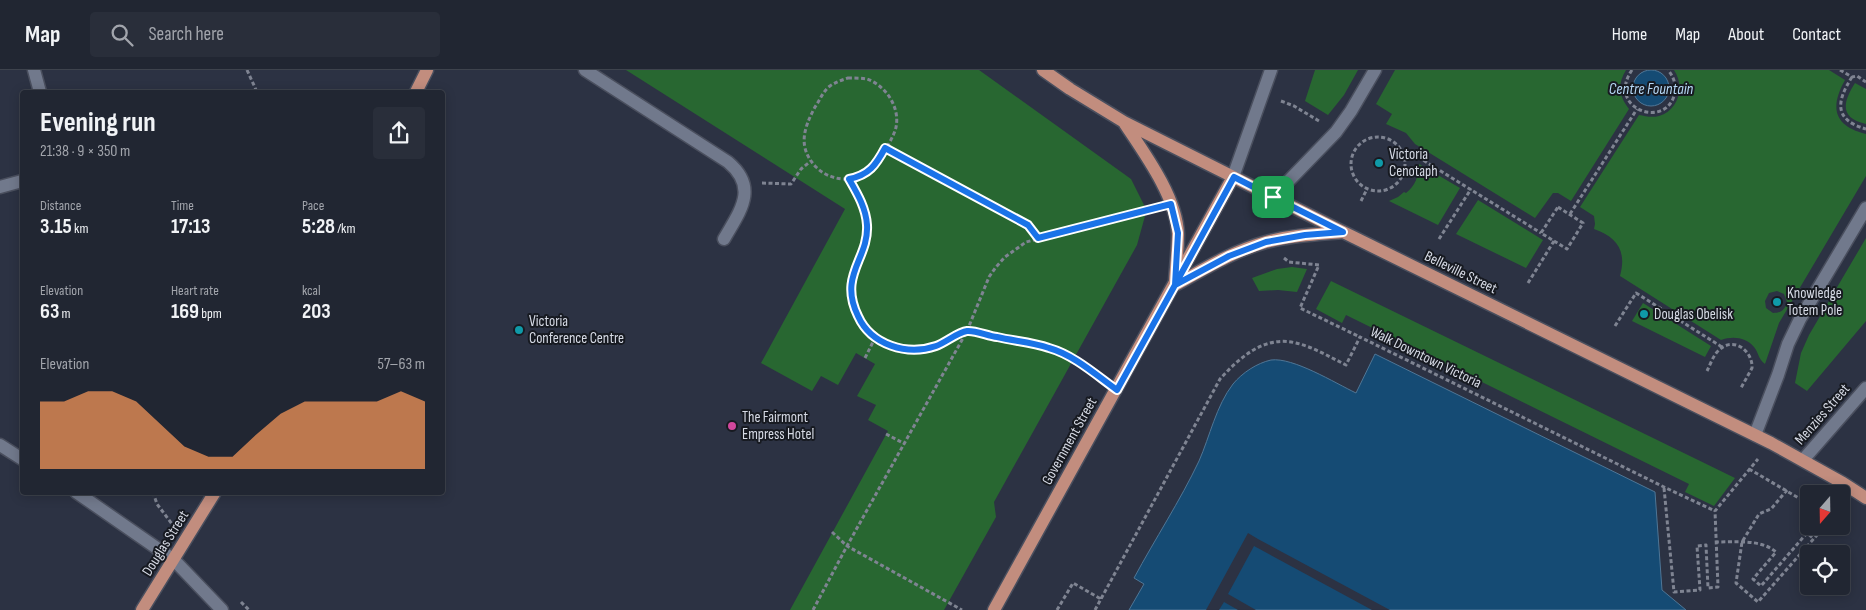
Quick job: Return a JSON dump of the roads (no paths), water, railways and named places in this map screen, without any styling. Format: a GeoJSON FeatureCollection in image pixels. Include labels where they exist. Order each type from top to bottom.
{"type":"FeatureCollection","features":[{"type":"Feature","properties":{"kind":"main road"},"geometry":{"type":"LineString","coordinates":[[417,90],[427,70]]}},
{"type":"Feature","properties":{"kind":"main road","name":"Belleville Street"},"geometry":{"type":"LineString","coordinates":[[1043,70],[1124,122],[1772,443],[1866,498]]}},
{"type":"Feature","properties":{"kind":"main road"},"geometry":{"type":"LineString","coordinates":[[1124,122],[1155,170],[1171,204],[1178,233],[1175,285]]}},
{"type":"Feature","properties":{"kind":"main road","name":"Government Street"},"geometry":{"type":"LineString","coordinates":[[994,610],[1234,177]]}},
{"type":"Feature","properties":{"kind":"main road"},"geometry":{"type":"LineString","coordinates":[[1175,285],[1229,256],[1266,242],[1305,235],[1343,232]]}},
{"type":"Feature","properties":{"kind":"main road","name":"Douglas Street"},"geometry":{"type":"LineString","coordinates":[[142,610],[213,495]]}},
{"type":"Feature","properties":{"kind":"street"},"geometry":{"type":"LineString","coordinates":[[34,70],[39,90]]}},
{"type":"Feature","properties":{"kind":"street"},"geometry":{"type":"LineString","coordinates":[[584,70],[739,170],[745,182],[746,196],[724,239]]}},
{"type":"Feature","properties":{"kind":"street","name":"Government Street"},"geometry":{"type":"LineString","coordinates":[[1234,177],[1271,70]]}},
{"type":"Feature","properties":{"kind":"street"},"geometry":{"type":"LineString","coordinates":[[1273,197],[1336,132],[1352,111],[1375,70]]}},
{"type":"Feature","properties":{"kind":"street"},"geometry":{"type":"LineString","coordinates":[[0,187],[20,182]]}},
{"type":"Feature","properties":{"kind":"street"},"geometry":{"type":"LineString","coordinates":[[1755,435],[1788,344],[1800,319],[1866,208]]}},
{"type":"Feature","properties":{"kind":"street","name":"Menzies Street"},"geometry":{"type":"LineString","coordinates":[[1804,460],[1866,388]]}},
{"type":"Feature","properties":{"kind":"street"},"geometry":{"type":"LineString","coordinates":[[0,445],[20,457]]}},
{"type":"Feature","properties":{"kind":"street"},"geometry":{"type":"LineString","coordinates":[[80,495],[174,560],[222,610]]}},
{"type":"Feature","properties":{"kind":"water","name":"Centre Fountain"},"geometry":{"type":"Polygon","coordinates":[[[1651,70],[1658,71],[1664,75],[1668,81],[1668,95],[1664,101],[1658,105],[1651,106],[1644,105],[1638,101],[1634,95],[1633,88],[1634,81],[1638,75],[1644,71],[1651,70]]]}},
{"type":"Feature","properties":{"kind":"water"},"geometry":{"type":"Polygon","coordinates":[[[1375,354],[1655,492],[1662,590],[1686,610],[1129,610],[1144,584],[1134,578],[1192,476],[1222,402],[1233,384],[1245,372],[1260,363],[1280,360],[1302,366],[1356,393],[1375,354]]]}},
{"type":"Feature","properties":{"kind":"place","name":"Victoria Cenotaph"},"geometry":{"type":"Point","coordinates":[1379,163]}},
{"type":"Feature","properties":{"kind":"place","name":"Knowledge Totem Pole"},"geometry":{"type":"Point","coordinates":[1777,302]}},
{"type":"Feature","properties":{"kind":"place","name":"Douglas Obelisk"},"geometry":{"type":"Point","coordinates":[1644,314]}},
{"type":"Feature","properties":{"kind":"place","name":"Victoria Conference Centre"},"geometry":{"type":"Point","coordinates":[519,330]}},
{"type":"Feature","properties":{"kind":"place","name":"The Fairmont Empress Hotel"},"geometry":{"type":"Point","coordinates":[732,426]}}]}
